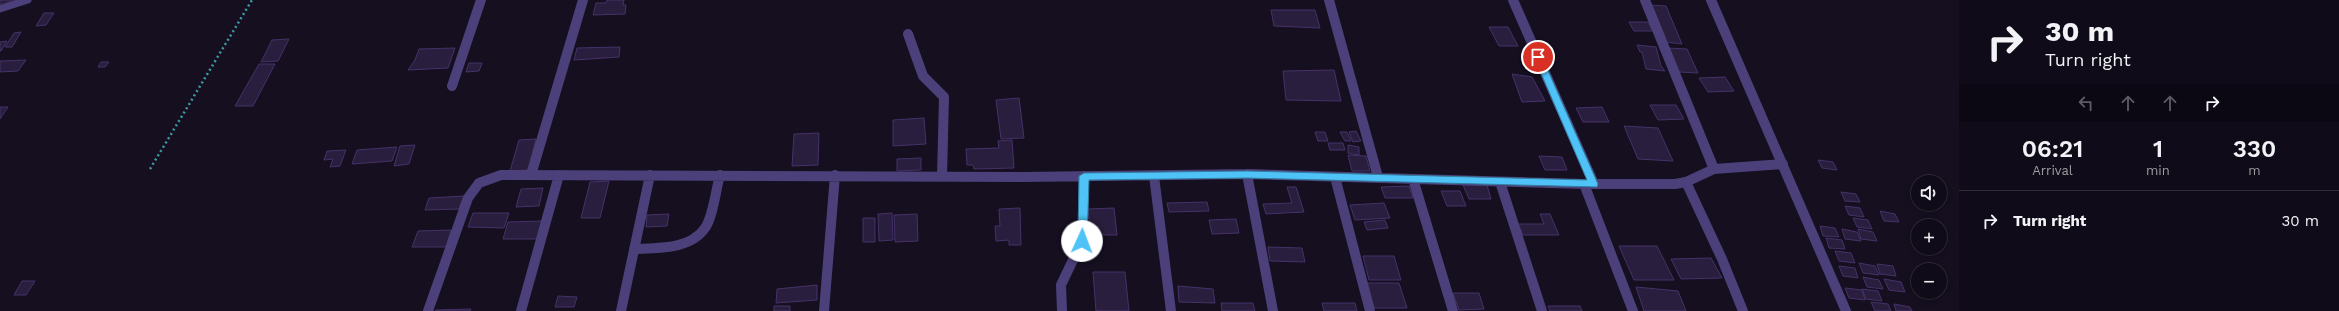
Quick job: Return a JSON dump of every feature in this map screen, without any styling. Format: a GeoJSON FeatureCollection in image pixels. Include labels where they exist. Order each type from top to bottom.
{"type":"FeatureCollection","features":[{"type":"Feature","properties":{"kind":"street"},"geometry":{"type":"LineString","coordinates":[[452,86],[481,0]]}},
{"type":"Feature","properties":{"kind":"street"},"geometry":{"type":"LineString","coordinates":[[531,175],[583,0]]}},
{"type":"Feature","properties":{"kind":"street"},"geometry":{"type":"LineString","coordinates":[[1329,0],[1378,177]]}},
{"type":"Feature","properties":{"kind":"street"},"geometry":{"type":"LineString","coordinates":[[1513,0],[1589,184],[1634,311]]}},
{"type":"Feature","properties":{"kind":"street"},"geometry":{"type":"LineString","coordinates":[[1645,0],[1714,169]]}},
{"type":"Feature","properties":{"kind":"street"},"geometry":{"type":"LineString","coordinates":[[1711,0],[1846,311]]}},
{"type":"Feature","properties":{"kind":"street"},"geometry":{"type":"LineString","coordinates":[[908,34],[923,76],[944,98],[942,176]]}},
{"type":"Feature","properties":{"kind":"street"},"geometry":{"type":"LineString","coordinates":[[428,311],[468,198],[473,189],[479,183],[501,175],[1154,176],[1247,174],[1589,184],[1686,182],[1714,169],[1783,164]]}},
{"type":"Feature","properties":{"kind":"street"},"geometry":{"type":"LineString","coordinates":[[1247,174],[1273,311]]}},
{"type":"Feature","properties":{"kind":"street"},"geometry":{"type":"LineString","coordinates":[[521,311],[559,175]]}},
{"type":"Feature","properties":{"kind":"street"},"geometry":{"type":"LineString","coordinates":[[621,311],[650,175]]}},
{"type":"Feature","properties":{"kind":"street"},"geometry":{"type":"LineString","coordinates":[[634,249],[686,243],[702,233],[706,227],[720,175]]}},
{"type":"Feature","properties":{"kind":"street"},"geometry":{"type":"LineString","coordinates":[[824,311],[835,175]]}},
{"type":"Feature","properties":{"kind":"street"},"geometry":{"type":"LineString","coordinates":[[1062,311],[1061,285],[1082,241],[1084,176]]}},
{"type":"Feature","properties":{"kind":"street"},"geometry":{"type":"LineString","coordinates":[[1154,176],[1171,311]]}},
{"type":"Feature","properties":{"kind":"street"},"geometry":{"type":"LineString","coordinates":[[1334,177],[1370,311]]}},
{"type":"Feature","properties":{"kind":"street"},"geometry":{"type":"LineString","coordinates":[[1414,180],[1453,311]]}},
{"type":"Feature","properties":{"kind":"street"},"geometry":{"type":"LineString","coordinates":[[1500,182],[1542,311]]}},
{"type":"Feature","properties":{"kind":"street"},"geometry":{"type":"LineString","coordinates":[[1686,182],[1722,259],[1742,311]]}},
{"type":"Feature","properties":{"kind":"lane"},"geometry":{"type":"LineString","coordinates":[[0,9],[28,0]]}},
{"type":"Feature","properties":{"kind":"path"},"geometry":{"type":"LineString","coordinates":[[150,169],[252,0]]}},
{"type":"Feature","properties":{"kind":"building"},"geometry":{"type":"Polygon","coordinates":[[[0,0],[17,0],[0,5],[0,0]]]}},
{"type":"Feature","properties":{"kind":"building"},"geometry":{"type":"Polygon","coordinates":[[[607,0],[624,0],[623,5],[626,5],[625,14],[593,15],[596,3],[606,3],[607,0]]]}},
{"type":"Feature","properties":{"kind":"building"},"geometry":{"type":"Polygon","coordinates":[[[1649,5],[1666,6],[1682,44],[1665,42],[1649,5]]]}},
{"type":"Feature","properties":{"kind":"building"},"geometry":{"type":"Polygon","coordinates":[[[1271,10],[1315,10],[1320,28],[1274,26],[1271,10]]]}},
{"type":"Feature","properties":{"kind":"building"},"geometry":{"type":"Polygon","coordinates":[[[44,13],[54,13],[46,25],[36,26],[44,13]]]}},
{"type":"Feature","properties":{"kind":"building"},"geometry":{"type":"Polygon","coordinates":[[[1629,22],[1648,22],[1653,31],[1634,31],[1629,22]]]}},
{"type":"Feature","properties":{"kind":"building"},"geometry":{"type":"Polygon","coordinates":[[[1489,27],[1508,27],[1518,46],[1499,46],[1489,27]]]}},
{"type":"Feature","properties":{"kind":"building"},"geometry":{"type":"Polygon","coordinates":[[[21,32],[12,47],[5,47],[14,33],[21,32]]]}},
{"type":"Feature","properties":{"kind":"building"},"geometry":{"type":"Polygon","coordinates":[[[289,39],[278,61],[261,62],[272,40],[289,39]]]}},
{"type":"Feature","properties":{"kind":"building"},"geometry":{"type":"Polygon","coordinates":[[[7,41],[1,51],[0,51],[0,42],[7,41]]]}},
{"type":"Feature","properties":{"kind":"building"},"geometry":{"type":"Polygon","coordinates":[[[1637,45],[1656,47],[1661,66],[1665,71],[1646,69],[1642,52],[1640,52],[1637,45]]]}},
{"type":"Feature","properties":{"kind":"building"},"geometry":{"type":"Polygon","coordinates":[[[620,47],[619,57],[574,60],[577,48],[620,47]]]}},
{"type":"Feature","properties":{"kind":"building"},"geometry":{"type":"Polygon","coordinates":[[[455,48],[448,68],[408,70],[415,60],[419,49],[455,48]]]}},
{"type":"Feature","properties":{"kind":"building"},"geometry":{"type":"Polygon","coordinates":[[[1668,48],[1687,49],[1698,73],[1679,72],[1668,48]]]}},
{"type":"Feature","properties":{"kind":"building"},"geometry":{"type":"Polygon","coordinates":[[[26,60],[18,71],[0,72],[0,61],[26,60]]]}},
{"type":"Feature","properties":{"kind":"building"},"geometry":{"type":"Polygon","coordinates":[[[101,62],[109,62],[105,67],[98,67],[101,62]]]}},
{"type":"Feature","properties":{"kind":"building"},"geometry":{"type":"Polygon","coordinates":[[[469,63],[482,63],[479,71],[466,72],[469,63]]]}},
{"type":"Feature","properties":{"kind":"building"},"geometry":{"type":"Polygon","coordinates":[[[259,64],[275,64],[253,106],[235,106],[259,64]]]}},
{"type":"Feature","properties":{"kind":"building"},"geometry":{"type":"Polygon","coordinates":[[[1334,70],[1341,101],[1286,100],[1283,71],[1334,70]]]}},
{"type":"Feature","properties":{"kind":"building"},"geometry":{"type":"Polygon","coordinates":[[[1512,74],[1532,77],[1545,101],[1522,102],[1512,74]]]}},
{"type":"Feature","properties":{"kind":"building"},"geometry":{"type":"Polygon","coordinates":[[[1725,77],[1734,91],[1708,92],[1699,78],[1725,77]]]}},
{"type":"Feature","properties":{"kind":"building"},"geometry":{"type":"Polygon","coordinates":[[[1019,98],[1024,138],[1001,139],[996,100],[1019,98]]]}},
{"type":"Feature","properties":{"kind":"building"},"geometry":{"type":"Polygon","coordinates":[[[1650,105],[1676,105],[1684,119],[1658,120],[1650,105]]]}},
{"type":"Feature","properties":{"kind":"building"},"geometry":{"type":"Polygon","coordinates":[[[0,107],[8,107],[0,119],[0,107]]]}},
{"type":"Feature","properties":{"kind":"building"},"geometry":{"type":"Polygon","coordinates":[[[1602,107],[1609,122],[1583,122],[1576,108],[1602,107]]]}},
{"type":"Feature","properties":{"kind":"building"},"geometry":{"type":"Polygon","coordinates":[[[924,118],[926,144],[893,146],[893,120],[924,118]]]}},
{"type":"Feature","properties":{"kind":"building"},"geometry":{"type":"Polygon","coordinates":[[[1624,126],[1658,128],[1673,161],[1638,159],[1624,126]]]}},
{"type":"Feature","properties":{"kind":"building"},"geometry":{"type":"Polygon","coordinates":[[[1356,131],[1361,141],[1353,142],[1349,132],[1356,131]]]}},
{"type":"Feature","properties":{"kind":"building"},"geometry":{"type":"Polygon","coordinates":[[[1315,132],[1325,132],[1328,141],[1318,141],[1315,132]]]}},
{"type":"Feature","properties":{"kind":"building"},"geometry":{"type":"Polygon","coordinates":[[[1340,132],[1347,132],[1351,141],[1345,141],[1340,132]]]}},
{"type":"Feature","properties":{"kind":"building"},"geometry":{"type":"Polygon","coordinates":[[[819,133],[818,165],[792,166],[794,134],[819,133]]]}},
{"type":"Feature","properties":{"kind":"building"},"geometry":{"type":"Polygon","coordinates":[[[536,139],[528,170],[510,171],[519,140],[536,139]]]}},
{"type":"Feature","properties":{"kind":"building"},"geometry":{"type":"Polygon","coordinates":[[[1012,140],[1014,168],[974,169],[973,165],[967,165],[966,149],[999,148],[998,141],[1012,140]]]}},
{"type":"Feature","properties":{"kind":"building"},"geometry":{"type":"Polygon","coordinates":[[[1328,143],[1343,143],[1345,150],[1330,150],[1328,143]]]}},
{"type":"Feature","properties":{"kind":"building"},"geometry":{"type":"Polygon","coordinates":[[[415,145],[409,164],[394,166],[400,146],[415,145]]]}},
{"type":"Feature","properties":{"kind":"building"},"geometry":{"type":"Polygon","coordinates":[[[1348,145],[1359,147],[1359,155],[1348,153],[1348,145]]]}},
{"type":"Feature","properties":{"kind":"building"},"geometry":{"type":"Polygon","coordinates":[[[397,147],[392,161],[352,164],[357,150],[397,147]]]}},
{"type":"Feature","properties":{"kind":"building"},"geometry":{"type":"Polygon","coordinates":[[[346,150],[340,166],[330,167],[333,159],[324,160],[327,151],[346,150]]]}},
{"type":"Feature","properties":{"kind":"building"},"geometry":{"type":"Polygon","coordinates":[[[1348,155],[1366,156],[1370,171],[1352,171],[1348,155]]]}},
{"type":"Feature","properties":{"kind":"building"},"geometry":{"type":"Polygon","coordinates":[[[1539,156],[1562,157],[1567,170],[1545,170],[1539,156]]]}},
{"type":"Feature","properties":{"kind":"building"},"geometry":{"type":"Polygon","coordinates":[[[921,158],[921,170],[897,171],[897,159],[921,158]]]}},
{"type":"Feature","properties":{"kind":"building"},"geometry":{"type":"Polygon","coordinates":[[[1818,160],[1833,162],[1837,170],[1822,168],[1818,160]]]}},
{"type":"Feature","properties":{"kind":"building"},"geometry":{"type":"Polygon","coordinates":[[[609,181],[600,218],[581,218],[590,182],[609,181]]]}},
{"type":"Feature","properties":{"kind":"building"},"geometry":{"type":"Polygon","coordinates":[[[1463,185],[1487,185],[1491,199],[1469,199],[1463,185]]]}},
{"type":"Feature","properties":{"kind":"building"},"geometry":{"type":"Polygon","coordinates":[[[1409,186],[1413,198],[1385,198],[1381,187],[1409,186]]]}},
{"type":"Feature","properties":{"kind":"building"},"geometry":{"type":"Polygon","coordinates":[[[1287,187],[1296,187],[1304,212],[1266,214],[1263,204],[1292,203],[1287,187]]]}},
{"type":"Feature","properties":{"kind":"building"},"geometry":{"type":"Polygon","coordinates":[[[543,188],[539,206],[516,207],[521,189],[543,188]]]}},
{"type":"Feature","properties":{"kind":"building"},"geometry":{"type":"Polygon","coordinates":[[[1441,191],[1460,191],[1466,206],[1447,206],[1441,191]]]}},
{"type":"Feature","properties":{"kind":"building"},"geometry":{"type":"Polygon","coordinates":[[[1841,192],[1856,194],[1860,202],[1845,201],[1841,192]]]}},
{"type":"Feature","properties":{"kind":"building"},"geometry":{"type":"Polygon","coordinates":[[[464,196],[459,209],[425,210],[429,198],[464,196]]]}},
{"type":"Feature","properties":{"kind":"building"},"geometry":{"type":"Polygon","coordinates":[[[1207,202],[1209,211],[1169,212],[1167,203],[1207,202]]]}},
{"type":"Feature","properties":{"kind":"building"},"geometry":{"type":"Polygon","coordinates":[[[1384,203],[1390,218],[1355,220],[1350,205],[1384,203]]]}},
{"type":"Feature","properties":{"kind":"building"},"geometry":{"type":"Polygon","coordinates":[[[1845,206],[1860,208],[1864,217],[1849,215],[1845,206]]]}},
{"type":"Feature","properties":{"kind":"building"},"geometry":{"type":"Polygon","coordinates":[[[1020,208],[1021,245],[1009,245],[1009,240],[996,241],[995,226],[1000,226],[999,209],[1020,208]]]}},
{"type":"Feature","properties":{"kind":"building"},"geometry":{"type":"Polygon","coordinates":[[[1114,208],[1117,235],[1091,235],[1088,209],[1114,208]]]}},
{"type":"Feature","properties":{"kind":"building"},"geometry":{"type":"Polygon","coordinates":[[[1880,211],[1895,214],[1899,222],[1884,221],[1880,211]]]}},
{"type":"Feature","properties":{"kind":"building"},"geometry":{"type":"Polygon","coordinates":[[[473,213],[509,213],[504,228],[468,227],[473,213]]]}},
{"type":"Feature","properties":{"kind":"building"},"geometry":{"type":"Polygon","coordinates":[[[892,213],[893,240],[879,241],[878,214],[892,213]]]}},
{"type":"Feature","properties":{"kind":"building"},"geometry":{"type":"Polygon","coordinates":[[[669,214],[667,226],[646,227],[647,215],[669,214]]]}},
{"type":"Feature","properties":{"kind":"building"},"geometry":{"type":"Polygon","coordinates":[[[917,214],[918,241],[895,242],[894,215],[917,214]]]}},
{"type":"Feature","properties":{"kind":"building"},"geometry":{"type":"Polygon","coordinates":[[[1540,214],[1550,214],[1559,235],[1523,235],[1518,224],[1544,224],[1540,214]]]}},
{"type":"Feature","properties":{"kind":"building"},"geometry":{"type":"Polygon","coordinates":[[[863,218],[875,218],[875,242],[863,242],[863,218]]]}},
{"type":"Feature","properties":{"kind":"building"},"geometry":{"type":"Polygon","coordinates":[[[1853,218],[1868,220],[1872,229],[1857,227],[1853,218]]]}},
{"type":"Feature","properties":{"kind":"building"},"geometry":{"type":"Polygon","coordinates":[[[1236,219],[1239,233],[1212,234],[1209,220],[1236,219]]]}},
{"type":"Feature","properties":{"kind":"building"},"geometry":{"type":"Polygon","coordinates":[[[1385,220],[1388,228],[1367,230],[1364,222],[1385,220]]]}},
{"type":"Feature","properties":{"kind":"building"},"geometry":{"type":"Polygon","coordinates":[[[543,221],[538,239],[503,239],[508,222],[543,221]]]}},
{"type":"Feature","properties":{"kind":"building"},"geometry":{"type":"Polygon","coordinates":[[[1820,226],[1835,228],[1839,237],[1823,236],[1820,226]]]}},
{"type":"Feature","properties":{"kind":"building"},"geometry":{"type":"Polygon","coordinates":[[[1842,229],[1857,232],[1861,241],[1845,239],[1842,229]]]}},
{"type":"Feature","properties":{"kind":"building"},"geometry":{"type":"Polygon","coordinates":[[[1858,229],[1873,232],[1877,241],[1861,239],[1858,229]]]}},
{"type":"Feature","properties":{"kind":"building"},"geometry":{"type":"Polygon","coordinates":[[[451,230],[446,247],[412,247],[418,231],[451,230]]]}},
{"type":"Feature","properties":{"kind":"building"},"geometry":{"type":"Polygon","coordinates":[[[1826,238],[1842,240],[1845,249],[1829,248],[1826,238]]]}},
{"type":"Feature","properties":{"kind":"building"},"geometry":{"type":"Polygon","coordinates":[[[1619,246],[1657,246],[1674,280],[1634,280],[1619,246]]]}},
{"type":"Feature","properties":{"kind":"building"},"geometry":{"type":"Polygon","coordinates":[[[1268,247],[1302,248],[1305,262],[1270,261],[1268,247]]]}},
{"type":"Feature","properties":{"kind":"building"},"geometry":{"type":"Polygon","coordinates":[[[1835,251],[1851,253],[1855,263],[1839,261],[1835,251]]]}},
{"type":"Feature","properties":{"kind":"building"},"geometry":{"type":"Polygon","coordinates":[[[1363,256],[1394,256],[1401,280],[1369,280],[1363,256]]]}},
{"type":"Feature","properties":{"kind":"building"},"geometry":{"type":"Polygon","coordinates":[[[1711,258],[1722,278],[1681,279],[1671,259],[1711,258]]]}},
{"type":"Feature","properties":{"kind":"building"},"geometry":{"type":"Polygon","coordinates":[[[1859,263],[1875,266],[1879,275],[1863,273],[1859,263]]]}},
{"type":"Feature","properties":{"kind":"building"},"geometry":{"type":"Polygon","coordinates":[[[1877,264],[1893,266],[1896,276],[1880,274],[1877,264]]]}},
{"type":"Feature","properties":{"kind":"building"},"geometry":{"type":"Polygon","coordinates":[[[1839,266],[1855,268],[1858,278],[1843,276],[1839,266]]]}},
{"type":"Feature","properties":{"kind":"building"},"geometry":{"type":"Polygon","coordinates":[[[1093,272],[1125,272],[1129,311],[1096,311],[1093,272]]]}},
{"type":"Feature","properties":{"kind":"building"},"geometry":{"type":"Polygon","coordinates":[[[1863,277],[1879,280],[1883,289],[1867,287],[1863,277]]]}},
{"type":"Feature","properties":{"kind":"building"},"geometry":{"type":"Polygon","coordinates":[[[1884,279],[1901,282],[1905,292],[1889,290],[1884,279]]]}},
{"type":"Feature","properties":{"kind":"building"},"geometry":{"type":"Polygon","coordinates":[[[22,281],[35,281],[26,295],[14,295],[22,281]]]}},
{"type":"Feature","properties":{"kind":"building"},"geometry":{"type":"Polygon","coordinates":[[[1367,283],[1399,283],[1407,308],[1374,308],[1367,283]]]}},
{"type":"Feature","properties":{"kind":"building"},"geometry":{"type":"Polygon","coordinates":[[[817,285],[817,300],[776,303],[777,289],[817,285]]]}},
{"type":"Feature","properties":{"kind":"building"},"geometry":{"type":"Polygon","coordinates":[[[1178,286],[1213,289],[1215,303],[1179,302],[1178,286]]]}},
{"type":"Feature","properties":{"kind":"building"},"geometry":{"type":"Polygon","coordinates":[[[1636,287],[1678,291],[1686,311],[1644,311],[1636,287]]]}},
{"type":"Feature","properties":{"kind":"building"},"geometry":{"type":"Polygon","coordinates":[[[1845,288],[1862,290],[1865,300],[1849,298],[1845,288]]]}},
{"type":"Feature","properties":{"kind":"building"},"geometry":{"type":"Polygon","coordinates":[[[1862,289],[1878,291],[1882,301],[1866,299],[1862,289]]]}},
{"type":"Feature","properties":{"kind":"building"},"geometry":{"type":"Polygon","coordinates":[[[1453,293],[1479,293],[1484,309],[1459,310],[1453,293]]]}},
{"type":"Feature","properties":{"kind":"building"},"geometry":{"type":"Polygon","coordinates":[[[558,296],[577,297],[574,307],[555,307],[558,296]]]}},
{"type":"Feature","properties":{"kind":"building"},"geometry":{"type":"Polygon","coordinates":[[[1871,302],[1888,304],[1891,311],[1875,311],[1871,302]]]}},
{"type":"Feature","properties":{"kind":"building"},"geometry":{"type":"Polygon","coordinates":[[[1221,303],[1253,303],[1255,311],[1222,311],[1221,303]]]}},
{"type":"Feature","properties":{"kind":"building"},"geometry":{"type":"Polygon","coordinates":[[[1322,303],[1355,303],[1357,311],[1324,311],[1322,303]]]}},
{"type":"Feature","properties":{"kind":"building"},"geometry":{"type":"Polygon","coordinates":[[[1894,304],[1910,307],[1912,311],[1896,311],[1894,304]]]}},
{"type":"Feature","properties":{"kind":"building"},"geometry":{"type":"Polygon","coordinates":[[[774,306],[790,306],[790,311],[774,311],[774,306]]]}},
{"type":"Feature","properties":{"kind":"building"},"geometry":{"type":"Polygon","coordinates":[[[1548,306],[1580,306],[1582,311],[1550,311],[1548,306]]]}},
{"type":"Feature","properties":{"kind":"building"},"geometry":{"type":"Polygon","coordinates":[[[471,309],[470,311],[435,311],[436,310],[471,309]]]}},
{"type":"Feature","properties":{"kind":"route"},"geometry":{"type":"LineString","coordinates":[[1082,241],[1084,176],[1247,174],[1594,184],[1538,57]]}}]}
